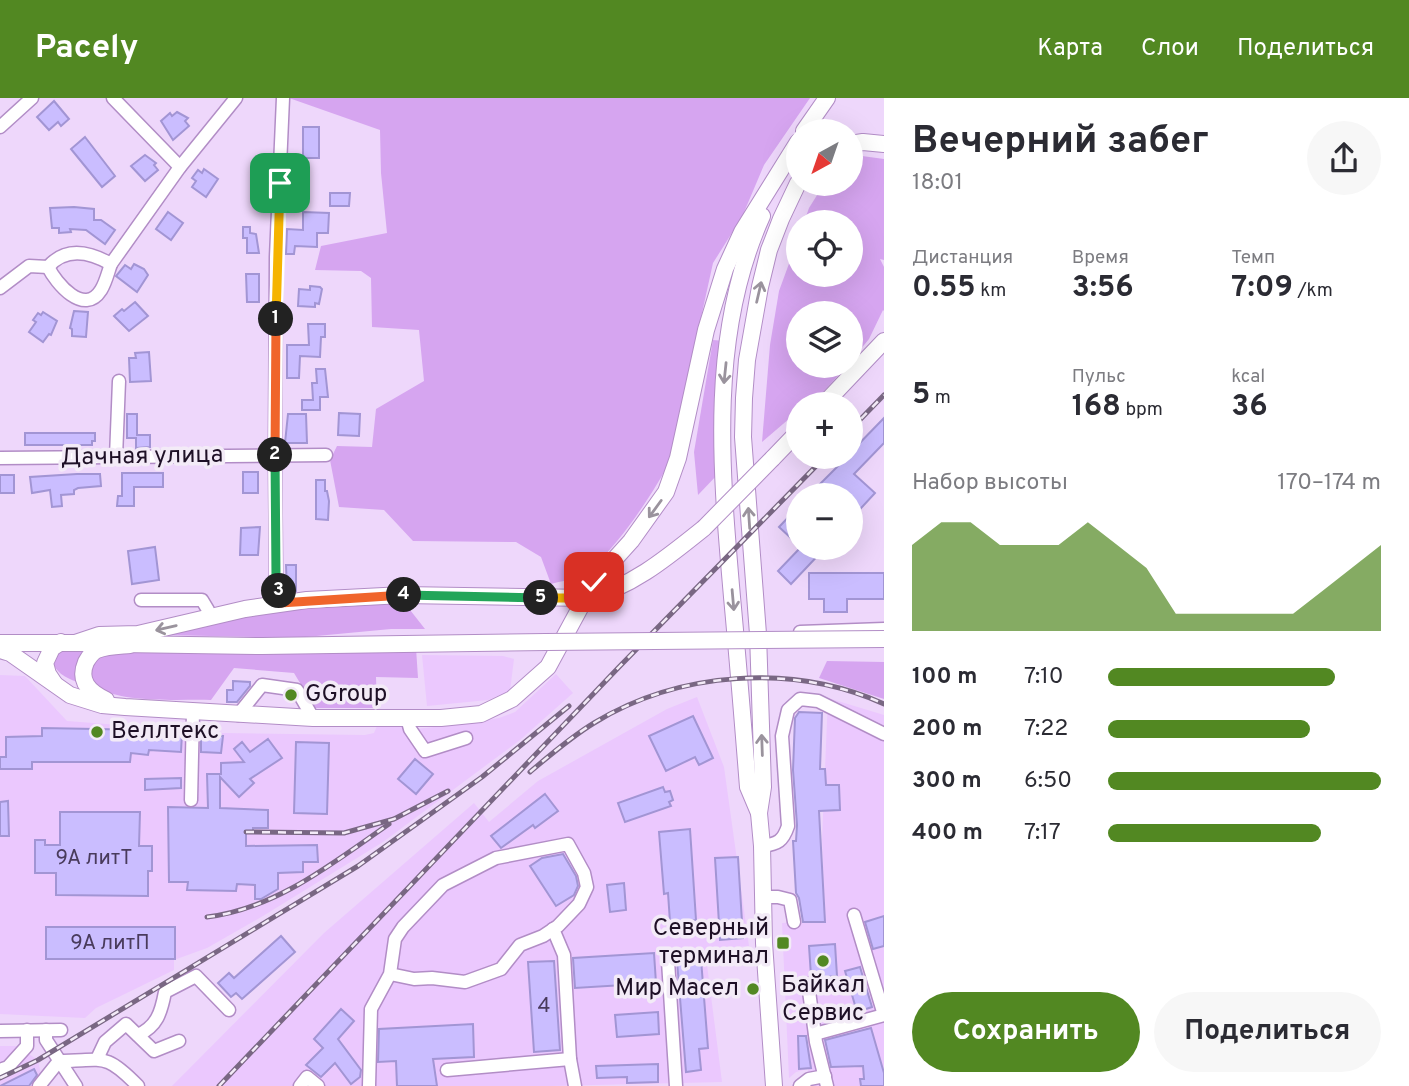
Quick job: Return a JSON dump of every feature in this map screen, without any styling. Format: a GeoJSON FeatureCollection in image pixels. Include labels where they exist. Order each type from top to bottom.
{"type":"FeatureCollection","features":[{"type":"Feature","properties":{"kind":"main road"},"geometry":{"type":"LineString","coordinates":[[812,119],[827,98]]}},
{"type":"Feature","properties":{"kind":"main road"},"geometry":{"type":"LineString","coordinates":[[863,144],[881,145]]}},
{"type":"Feature","properties":{"kind":"main road"},"geometry":{"type":"LineString","coordinates":[[0,650],[10,653],[78,699],[102,705],[313,718],[441,718],[481,714],[513,699],[548,667],[594,582],[631,541],[666,492],[678,458],[706,330],[721,279],[742,232],[786,163]]}},
{"type":"Feature","properties":{"kind":"main road"},"geometry":{"type":"LineString","coordinates":[[759,813],[748,788],[723,491],[723,394],[729,325],[746,252],[783,168]]}},
{"type":"Feature","properties":{"kind":"main road"},"geometry":{"type":"LineString","coordinates":[[774,1086],[764,943],[759,813],[763,788],[758,634],[743,437],[747,360],[752,324],[769,250],[791,196]]}},
{"type":"Feature","properties":{"kind":"main road"},"geometry":{"type":"LineString","coordinates":[[835,392],[884,341]]}},
{"type":"Feature","properties":{"kind":"main road"},"geometry":{"type":"LineString","coordinates":[[57,686],[48,674],[45,663],[52,648],[68,642],[99,635],[138,634],[280,603],[403,595],[587,598],[606,592],[645,572],[704,528],[786,444]]}},
{"type":"Feature","properties":{"kind":"main road"},"geometry":{"type":"LineString","coordinates":[[0,643],[261,646],[884,639]]}},
{"type":"Feature","properties":{"kind":"main road"},"geometry":{"type":"LineString","coordinates":[[125,707],[90,691],[84,683],[83,675],[93,652],[130,645]]}},
{"type":"Feature","properties":{"kind":"street"},"geometry":{"type":"LineString","coordinates":[[0,127],[32,98]]}},
{"type":"Feature","properties":{"kind":"street"},"geometry":{"type":"LineString","coordinates":[[113,98],[180,167]]}},
{"type":"Feature","properties":{"kind":"street"},"geometry":{"type":"LineString","coordinates":[[48,267],[53,278],[70,295],[77,299],[96,296],[101,291],[111,264],[180,167],[236,98]]}},
{"type":"Feature","properties":{"kind":"street"},"geometry":{"type":"LineString","coordinates":[[280,603],[276,575],[276,257],[283,98]]}},
{"type":"Feature","properties":{"kind":"street"},"geometry":{"type":"LineString","coordinates":[[48,267],[55,258],[75,252],[98,256],[111,264]]}},
{"type":"Feature","properties":{"kind":"street"},"geometry":{"type":"LineString","coordinates":[[0,288],[29,267],[48,267]]}},
{"type":"Feature","properties":{"kind":"street"},"geometry":{"type":"LineString","coordinates":[[116,457],[118,381]]}},
{"type":"Feature","properties":{"kind":"street","name":"Дачная улица"},"geometry":{"type":"LineString","coordinates":[[0,458],[326,455]]}},
{"type":"Feature","properties":{"kind":"street"},"geometry":{"type":"LineString","coordinates":[[141,600],[202,600],[209,618]]}},
{"type":"Feature","properties":{"kind":"street"},"geometry":{"type":"LineString","coordinates":[[758,634],[884,629]]}},
{"type":"Feature","properties":{"kind":"street"},"geometry":{"type":"LineString","coordinates":[[238,715],[262,685],[297,690],[313,718]]}},
{"type":"Feature","properties":{"kind":"street"},"geometry":{"type":"LineString","coordinates":[[762,846],[784,839],[788,826],[782,736],[788,710],[800,699],[818,701],[884,734]]}},
{"type":"Feature","properties":{"kind":"street"},"geometry":{"type":"LineString","coordinates":[[191,800],[193,712]]}},
{"type":"Feature","properties":{"kind":"street"},"geometry":{"type":"LineString","coordinates":[[407,718],[425,751],[466,738]]}},
{"type":"Feature","properties":{"kind":"street"},"geometry":{"type":"LineString","coordinates":[[369,1086],[371,1009],[390,974],[396,939],[402,928],[443,885],[496,858],[568,844],[584,873],[587,887],[579,904],[554,929],[520,945],[501,969],[465,982],[414,979],[390,974]]}},
{"type":"Feature","properties":{"kind":"street"},"geometry":{"type":"LineString","coordinates":[[764,897],[790,900],[794,922]]}},
{"type":"Feature","properties":{"kind":"street"},"geometry":{"type":"LineString","coordinates":[[815,1034],[884,1015],[853,915]]}},
{"type":"Feature","properties":{"kind":"street"},"geometry":{"type":"LineString","coordinates":[[554,929],[564,955],[570,1059],[575,1086]]}},
{"type":"Feature","properties":{"kind":"street"},"geometry":{"type":"LineString","coordinates":[[668,961],[676,1086]]}},
{"type":"Feature","properties":{"kind":"street"},"geometry":{"type":"LineString","coordinates":[[138,1035],[152,1029],[162,1010],[165,992],[196,976],[229,1010]]}},
{"type":"Feature","properties":{"kind":"street"},"geometry":{"type":"LineString","coordinates":[[800,1086],[809,1079],[826,1081],[815,1034],[808,984]]}},
{"type":"Feature","properties":{"kind":"street"},"geometry":{"type":"LineString","coordinates":[[97,1059],[104,1042],[126,1024],[153,1051],[179,1041]]}},
{"type":"Feature","properties":{"kind":"street"},"geometry":{"type":"LineString","coordinates":[[0,1070],[8,1067],[27,1046],[27,1030]]}},
{"type":"Feature","properties":{"kind":"street"},"geometry":{"type":"LineString","coordinates":[[46,1030],[46,1040],[76,1086]]}},
{"type":"Feature","properties":{"kind":"street"},"geometry":{"type":"LineString","coordinates":[[0,1031],[61,1030]]}},
{"type":"Feature","properties":{"kind":"street"},"geometry":{"type":"LineString","coordinates":[[39,1086],[59,1061],[97,1059],[112,1062],[138,1086]]}},
{"type":"Feature","properties":{"kind":"street"},"geometry":{"type":"LineString","coordinates":[[447,1070],[570,1059]]}},
{"type":"Feature","properties":{"kind":"street"},"geometry":{"type":"LineString","coordinates":[[300,1086],[307,1077],[318,1086]]}},
{"type":"Feature","properties":{"kind":"shaded area"},"geometry":{"type":"Polygon","coordinates":[[[289,98],[810,98],[796,119],[786,119],[786,133],[764,165],[742,217],[713,263],[669,463],[653,491],[618,539],[594,566],[582,575],[551,584],[541,557],[516,542],[413,541],[384,510],[339,507],[330,460],[337,446],[372,447],[376,409],[424,381],[419,330],[372,327],[371,278],[361,271],[315,270],[321,246],[387,233],[380,130],[289,98]]]}},
{"type":"Feature","properties":{"kind":"shaded area"},"geometry":{"type":"Polygon","coordinates":[[[863,156],[884,159],[884,260],[880,259],[884,267],[884,311],[863,346],[863,301],[786,301],[786,378],[836,378],[823,392],[786,392],[786,421],[762,442],[770,345],[779,291],[786,272],[786,287],[863,287],[863,210],[808,210],[816,196],[863,196],[863,156]]]}},
{"type":"Feature","properties":{"kind":"shaded area"},"geometry":{"type":"Polygon","coordinates":[[[713,340],[725,341],[719,473],[698,495],[694,452],[713,340]]]}},
{"type":"Feature","properties":{"kind":"shaded area"},"geometry":{"type":"Polygon","coordinates":[[[403,601],[425,629],[391,629],[295,638],[165,635],[256,612],[343,603],[403,601]]]}},
{"type":"Feature","properties":{"kind":"shaded area"},"geometry":{"type":"Polygon","coordinates":[[[416,648],[418,678],[376,677],[377,708],[315,708],[294,673],[234,668],[211,700],[120,696],[94,686],[92,677],[94,664],[101,656],[123,651],[416,648]]]}},
{"type":"Feature","properties":{"kind":"shaded area"},"geometry":{"type":"Polygon","coordinates":[[[69,649],[87,651],[77,682],[58,671],[53,664],[52,659],[57,652],[69,649]]]}},
{"type":"Feature","properties":{"kind":"shaded area"},"geometry":{"type":"Polygon","coordinates":[[[422,655],[503,656],[514,659],[510,691],[488,700],[427,706],[422,655]]]}},
{"type":"Feature","properties":{"kind":"shaded area"},"geometry":{"type":"Polygon","coordinates":[[[827,661],[884,662],[884,699],[819,678],[827,661]]]}},
{"type":"Feature","properties":{"kind":"shaded area"},"geometry":{"type":"Polygon","coordinates":[[[556,674],[573,693],[520,740],[383,842],[263,916],[207,948],[174,960],[174,970],[96,1008],[85,1018],[0,1014],[0,675],[25,676],[67,721],[223,733],[365,735],[374,733],[377,726],[402,726],[405,730],[499,718],[515,712],[556,674]]]}},
{"type":"Feature","properties":{"kind":"shaded area"},"geometry":{"type":"Polygon","coordinates":[[[697,697],[724,767],[749,946],[705,949],[722,1082],[551,1086],[172,1086],[324,933],[474,803],[489,822],[538,781],[667,709],[697,697]]]}},
{"type":"Feature","properties":{"kind":"shaded area"},"geometry":{"type":"Polygon","coordinates":[[[828,698],[884,715],[884,1086],[809,1086],[808,1069],[796,1072],[789,1078],[782,923],[825,921],[822,840],[828,698]]]}},
{"type":"Feature","properties":{"kind":"shaded area"},"geometry":{"type":"Polygon","coordinates":[[[0,1046],[16,1046],[38,1060],[42,1080],[35,1086],[0,1086],[0,1046]]]}},
{"type":"Feature","properties":{"kind":"building"},"geometry":{"type":"Polygon","coordinates":[[[54,101],[69,119],[61,126],[58,122],[49,130],[37,117],[54,101]]]}},
{"type":"Feature","properties":{"kind":"building"},"geometry":{"type":"Polygon","coordinates":[[[177,112],[188,118],[185,121],[189,126],[173,140],[161,121],[170,113],[172,116],[177,112]]]}},
{"type":"Feature","properties":{"kind":"building"},"geometry":{"type":"Polygon","coordinates":[[[303,127],[319,127],[319,158],[303,158],[303,127]]]}},
{"type":"Feature","properties":{"kind":"building"},"geometry":{"type":"Polygon","coordinates":[[[85,137],[115,176],[102,187],[71,149],[85,137]]]}},
{"type":"Feature","properties":{"kind":"building"},"geometry":{"type":"Polygon","coordinates":[[[145,155],[156,163],[154,165],[158,170],[145,181],[131,166],[145,155]]]}},
{"type":"Feature","properties":{"kind":"building"},"geometry":{"type":"Polygon","coordinates":[[[204,169],[218,179],[206,197],[192,187],[196,181],[192,178],[198,170],[202,173],[204,169]]]}},
{"type":"Feature","properties":{"kind":"building"},"geometry":{"type":"Polygon","coordinates":[[[330,193],[350,193],[349,206],[330,206],[330,193]]]}},
{"type":"Feature","properties":{"kind":"building"},"geometry":{"type":"Polygon","coordinates":[[[50,208],[94,209],[94,220],[101,220],[115,230],[105,244],[86,230],[70,229],[71,232],[59,233],[59,228],[52,228],[50,208]]]}},
{"type":"Feature","properties":{"kind":"building"},"geometry":{"type":"Polygon","coordinates":[[[168,212],[183,223],[171,240],[156,229],[168,212]]]}},
{"type":"Feature","properties":{"kind":"building"},"geometry":{"type":"Polygon","coordinates":[[[303,212],[329,213],[328,233],[317,233],[317,247],[295,246],[294,254],[286,254],[287,229],[303,230],[303,212]]]}},
{"type":"Feature","properties":{"kind":"building"},"geometry":{"type":"Polygon","coordinates":[[[243,227],[250,227],[250,233],[256,234],[259,253],[247,253],[247,238],[243,238],[243,227]]]}},
{"type":"Feature","properties":{"kind":"building"},"geometry":{"type":"Polygon","coordinates":[[[134,264],[144,269],[148,275],[137,292],[116,276],[125,265],[131,269],[134,264]]]}},
{"type":"Feature","properties":{"kind":"building"},"geometry":{"type":"Polygon","coordinates":[[[246,274],[259,274],[259,302],[247,302],[246,274]]]}},
{"type":"Feature","properties":{"kind":"building"},"geometry":{"type":"Polygon","coordinates":[[[310,286],[322,289],[319,304],[315,303],[315,307],[298,306],[299,289],[310,290],[310,286]]]}},
{"type":"Feature","properties":{"kind":"building"},"geometry":{"type":"Polygon","coordinates":[[[135,302],[148,316],[129,331],[114,316],[135,302]]]}},
{"type":"Feature","properties":{"kind":"building"},"geometry":{"type":"Polygon","coordinates":[[[74,311],[88,312],[86,337],[72,336],[70,328],[74,311]]]}},
{"type":"Feature","properties":{"kind":"building"},"geometry":{"type":"Polygon","coordinates":[[[43,312],[57,321],[51,335],[43,342],[29,332],[36,322],[33,320],[38,313],[41,315],[43,312]]]}},
{"type":"Feature","properties":{"kind":"building"},"geometry":{"type":"Polygon","coordinates":[[[308,324],[325,324],[320,357],[300,356],[299,378],[287,378],[287,345],[309,345],[308,324]]]}},
{"type":"Feature","properties":{"kind":"building"},"geometry":{"type":"Polygon","coordinates":[[[149,352],[151,381],[130,382],[129,358],[136,358],[135,353],[149,352]]]}},
{"type":"Feature","properties":{"kind":"building"},"geometry":{"type":"Polygon","coordinates":[[[316,369],[325,369],[328,397],[320,397],[320,410],[302,410],[302,400],[313,400],[312,383],[317,383],[316,369]]]}},
{"type":"Feature","properties":{"kind":"building"},"geometry":{"type":"Polygon","coordinates":[[[339,413],[360,414],[359,436],[338,435],[339,413]]]}},
{"type":"Feature","properties":{"kind":"building"},"geometry":{"type":"Polygon","coordinates":[[[127,414],[137,414],[137,435],[150,435],[150,447],[136,448],[136,438],[127,438],[127,414]]]}},
{"type":"Feature","properties":{"kind":"building"},"geometry":{"type":"Polygon","coordinates":[[[288,414],[306,414],[307,443],[285,443],[288,414]]]}},
{"type":"Feature","properties":{"kind":"building"},"geometry":{"type":"Polygon","coordinates":[[[884,418],[884,443],[863,465],[863,440],[884,418]]]}},
{"type":"Feature","properties":{"kind":"building"},"geometry":{"type":"Polygon","coordinates":[[[25,433],[95,433],[95,441],[92,441],[92,445],[25,445],[25,433]]]}},
{"type":"Feature","properties":{"kind":"building"},"geometry":{"type":"Polygon","coordinates":[[[835,469],[859,469],[854,474],[875,493],[863,506],[863,483],[821,483],[835,469]]]}},
{"type":"Feature","properties":{"kind":"building"},"geometry":{"type":"Polygon","coordinates":[[[243,472],[258,472],[258,493],[243,493],[243,472]]]}},
{"type":"Feature","properties":{"kind":"building"},"geometry":{"type":"Polygon","coordinates":[[[122,473],[163,473],[163,487],[134,487],[134,506],[117,506],[118,496],[122,496],[122,473]]]}},
{"type":"Feature","properties":{"kind":"building"},"geometry":{"type":"Polygon","coordinates":[[[100,474],[101,486],[78,488],[74,490],[74,494],[61,495],[62,506],[52,507],[50,490],[32,493],[30,477],[100,474]]]}},
{"type":"Feature","properties":{"kind":"building"},"geometry":{"type":"Polygon","coordinates":[[[0,475],[14,475],[14,493],[0,493],[0,475]]]}},
{"type":"Feature","properties":{"kind":"building"},"geometry":{"type":"Polygon","coordinates":[[[316,480],[325,480],[329,501],[328,520],[316,519],[316,480]]]}},
{"type":"Feature","properties":{"kind":"building"},"geometry":{"type":"Polygon","coordinates":[[[786,520],[786,533],[779,527],[786,520]]]}},
{"type":"Feature","properties":{"kind":"building"},"geometry":{"type":"Polygon","coordinates":[[[260,527],[258,555],[240,555],[241,528],[260,527]]]}},
{"type":"Feature","properties":{"kind":"building"},"geometry":{"type":"Polygon","coordinates":[[[155,547],[159,580],[132,584],[128,551],[155,547]]]}},
{"type":"Feature","properties":{"kind":"building"},"geometry":{"type":"Polygon","coordinates":[[[789,560],[814,560],[791,584],[778,571],[789,560]]]}},
{"type":"Feature","properties":{"kind":"building"},"geometry":{"type":"Polygon","coordinates":[[[286,565],[296,565],[296,591],[287,592],[286,565]]]}},
{"type":"Feature","properties":{"kind":"building"},"geometry":{"type":"Polygon","coordinates":[[[809,573],[884,573],[884,599],[847,599],[847,612],[824,612],[824,599],[809,599],[809,573]]]}},
{"type":"Feature","properties":{"kind":"building"},"geometry":{"type":"Polygon","coordinates":[[[233,681],[250,682],[250,686],[237,702],[227,702],[227,690],[233,690],[233,681]]]}},
{"type":"Feature","properties":{"kind":"building"},"geometry":{"type":"Polygon","coordinates":[[[799,712],[822,713],[820,769],[825,769],[826,785],[839,785],[840,810],[819,811],[825,922],[803,922],[796,893],[793,841],[796,841],[797,825],[793,770],[795,718],[799,712]]]}},
{"type":"Feature","properties":{"kind":"building"},"geometry":{"type":"Polygon","coordinates":[[[693,716],[713,758],[699,765],[695,757],[666,771],[649,736],[693,716]]]}},
{"type":"Feature","properties":{"kind":"building"},"geometry":{"type":"Polygon","coordinates":[[[42,728],[182,733],[181,752],[149,750],[148,755],[131,753],[130,762],[32,762],[32,769],[0,769],[0,757],[6,757],[6,737],[42,736],[42,728]]]}},
{"type":"Feature","properties":{"kind":"building"},"geometry":{"type":"Polygon","coordinates":[[[201,735],[223,736],[221,753],[201,752],[201,735]]]}},
{"type":"Feature","properties":{"kind":"building"},"geometry":{"type":"Polygon","coordinates":[[[268,739],[282,758],[250,779],[254,783],[239,797],[220,777],[220,808],[268,810],[268,828],[246,831],[246,846],[317,845],[318,862],[303,862],[303,872],[278,873],[278,889],[261,899],[255,899],[255,885],[237,884],[236,891],[187,890],[188,882],[169,882],[168,807],[208,808],[207,774],[221,774],[221,763],[244,762],[234,749],[242,742],[250,752],[268,739]]]}},
{"type":"Feature","properties":{"kind":"building"},"geometry":{"type":"Polygon","coordinates":[[[296,742],[329,743],[327,814],[294,813],[296,742]]]}},
{"type":"Feature","properties":{"kind":"building"},"geometry":{"type":"Polygon","coordinates":[[[415,759],[433,774],[416,794],[398,779],[415,759]]]}},
{"type":"Feature","properties":{"kind":"building"},"geometry":{"type":"Polygon","coordinates":[[[181,778],[181,788],[145,790],[145,779],[181,778]]]}},
{"type":"Feature","properties":{"kind":"building"},"geometry":{"type":"Polygon","coordinates":[[[663,787],[665,792],[670,791],[673,800],[669,802],[671,806],[625,822],[618,803],[663,787]]]}},
{"type":"Feature","properties":{"kind":"building"},"geometry":{"type":"Polygon","coordinates":[[[545,794],[558,811],[501,848],[491,836],[545,794]]]}},
{"type":"Feature","properties":{"kind":"building"},"geometry":{"type":"Polygon","coordinates":[[[8,801],[9,836],[0,836],[0,802],[8,801]]]}},
{"type":"Feature","properties":{"kind":"building"},"geometry":{"type":"Polygon","coordinates":[[[60,812],[140,812],[139,846],[152,846],[148,896],[56,895],[56,873],[35,873],[35,840],[45,840],[45,845],[60,845],[60,812]]]}},
{"type":"Feature","properties":{"kind":"building"},"geometry":{"type":"Polygon","coordinates":[[[690,829],[696,920],[670,922],[668,893],[664,894],[659,832],[690,829]]]}},
{"type":"Feature","properties":{"kind":"building"},"geometry":{"type":"Polygon","coordinates":[[[563,854],[576,876],[578,886],[574,895],[556,906],[530,866],[542,858],[563,854]]]}},
{"type":"Feature","properties":{"kind":"building"},"geometry":{"type":"Polygon","coordinates":[[[738,857],[743,938],[720,940],[715,858],[738,857]]]}},
{"type":"Feature","properties":{"kind":"building"},"geometry":{"type":"Polygon","coordinates":[[[624,883],[626,910],[610,912],[607,885],[624,883]]]}},
{"type":"Feature","properties":{"kind":"building"},"geometry":{"type":"Polygon","coordinates":[[[884,916],[884,946],[873,949],[865,922],[884,916]]]}},
{"type":"Feature","properties":{"kind":"building"},"geometry":{"type":"Polygon","coordinates":[[[46,927],[175,927],[175,959],[46,959],[46,927]]]}},
{"type":"Feature","properties":{"kind":"building"},"geometry":{"type":"Polygon","coordinates":[[[281,936],[295,952],[242,999],[236,993],[231,997],[218,983],[229,973],[234,978],[281,936]]]}},
{"type":"Feature","properties":{"kind":"building","name":"Байкал Сервис"},"geometry":{"type":"Polygon","coordinates":[[[835,944],[837,976],[811,976],[809,946],[835,944]]]}},
{"type":"Feature","properties":{"kind":"building"},"geometry":{"type":"Polygon","coordinates":[[[654,953],[656,983],[575,988],[573,958],[654,953]]]}},
{"type":"Feature","properties":{"kind":"building"},"geometry":{"type":"Polygon","coordinates":[[[701,959],[708,1048],[699,1049],[701,1070],[686,1072],[677,961],[701,959]]]}},
{"type":"Feature","properties":{"kind":"building"},"geometry":{"type":"Polygon","coordinates":[[[554,961],[560,1050],[534,1052],[528,962],[554,961]]]}},
{"type":"Feature","properties":{"kind":"building"},"geometry":{"type":"Polygon","coordinates":[[[860,967],[872,1007],[857,1012],[845,971],[860,967]]]}},
{"type":"Feature","properties":{"kind":"building"},"geometry":{"type":"Polygon","coordinates":[[[341,1009],[354,1021],[338,1039],[361,1070],[360,1077],[351,1084],[335,1063],[321,1077],[306,1065],[323,1048],[314,1039],[341,1009]]]}},
{"type":"Feature","properties":{"kind":"building"},"geometry":{"type":"Polygon","coordinates":[[[658,1012],[659,1034],[617,1037],[615,1015],[658,1012]]]}},
{"type":"Feature","properties":{"kind":"building"},"geometry":{"type":"Polygon","coordinates":[[[473,1024],[474,1057],[433,1059],[437,1086],[397,1086],[396,1061],[378,1062],[379,1029],[473,1024]]]}},
{"type":"Feature","properties":{"kind":"building"},"geometry":{"type":"Polygon","coordinates":[[[871,1028],[884,1073],[884,1086],[861,1086],[860,1079],[864,1079],[863,1066],[831,1067],[825,1040],[871,1028]]]}},
{"type":"Feature","properties":{"kind":"building"},"geometry":{"type":"Polygon","coordinates":[[[798,1036],[806,1036],[811,1068],[799,1069],[798,1036]]]}},
{"type":"Feature","properties":{"kind":"building"},"geometry":{"type":"Polygon","coordinates":[[[658,1064],[658,1082],[627,1083],[627,1077],[597,1078],[596,1066],[658,1064]]]}},
{"type":"Feature","properties":{"kind":"building"},"geometry":{"type":"Polygon","coordinates":[[[34,1069],[37,1075],[29,1086],[0,1086],[34,1069]]]}},
{"type":"Feature","properties":{"kind":"railway"},"geometry":{"type":"LineString","coordinates":[[863,417],[884,395]]}},
{"type":"Feature","properties":{"kind":"railway"},"geometry":{"type":"LineString","coordinates":[[219,1086],[619,667],[813,469]]}},
{"type":"Feature","properties":{"kind":"railway"},"geometry":{"type":"LineString","coordinates":[[530,772],[594,723],[662,692],[699,683],[775,678],[812,682],[849,691],[884,704]]}},
{"type":"Feature","properties":{"kind":"railway"},"geometry":{"type":"LineString","coordinates":[[0,1078],[38,1060],[358,866],[482,777],[569,706]]}},
{"type":"Feature","properties":{"kind":"railway"},"geometry":{"type":"LineString","coordinates":[[246,832],[344,833],[394,819],[448,791]]}},
{"type":"Feature","properties":{"kind":"railway"},"geometry":{"type":"LineString","coordinates":[[207,917],[232,912],[280,894],[325,868],[389,824]]}},
{"type":"Feature","properties":{"kind":"place","name":"GGroup"},"geometry":{"type":"Point","coordinates":[291,695]}},
{"type":"Feature","properties":{"kind":"place","name":"Веллтекс"},"geometry":{"type":"Point","coordinates":[97,732]}},
{"type":"Feature","properties":{"kind":"place","name":"Северный терминал"},"geometry":{"type":"Point","coordinates":[783,943]}},
{"type":"Feature","properties":{"kind":"place","name":"Байкал Сервис"},"geometry":{"type":"Point","coordinates":[823,961]}},
{"type":"Feature","properties":{"kind":"place","name":"Мир Масел"},"geometry":{"type":"Point","coordinates":[753,989]}},
{"type":"Feature","properties":{"kind":"route"},"geometry":{"type":"LineString","coordinates":[[280,183],[276,257],[275,454],[276,575],[280,603],[403,595],[587,598],[594,582]]}}]}
